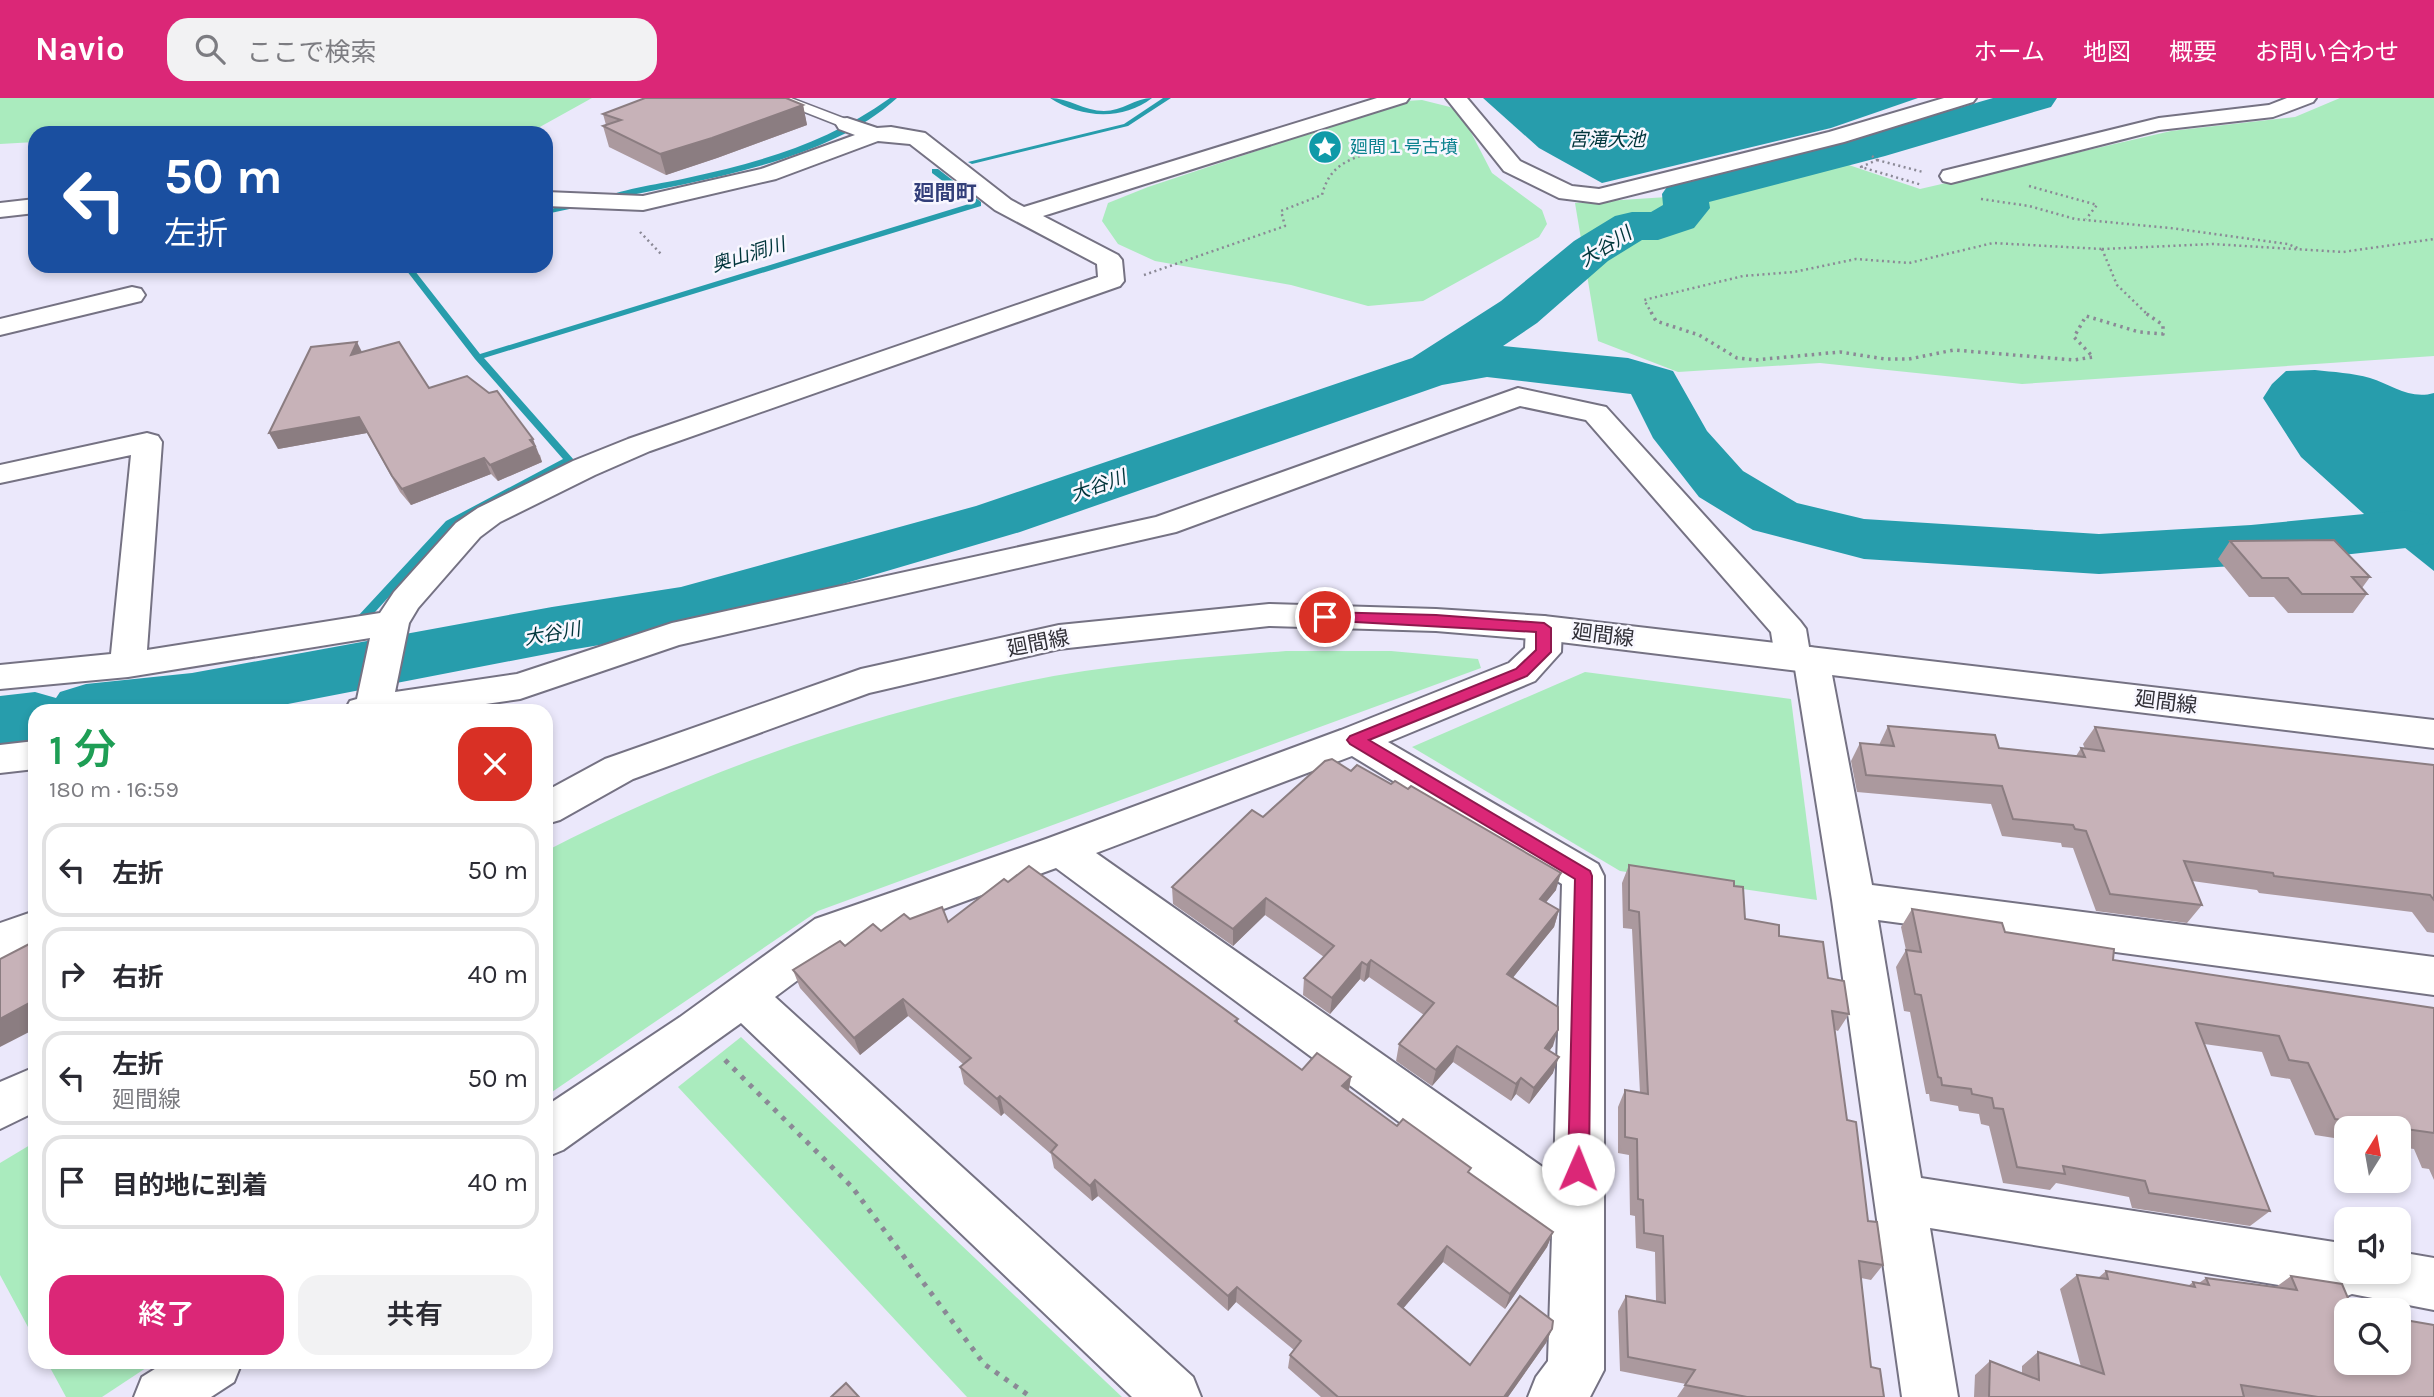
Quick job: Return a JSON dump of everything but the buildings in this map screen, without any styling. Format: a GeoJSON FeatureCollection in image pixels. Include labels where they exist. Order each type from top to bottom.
{"type":"FeatureCollection","features":[{"type":"Feature","properties":{"kind":"street"},"geometry":{"type":"LineString","coordinates":[[1022,215],[1399,98]]}},
{"type":"Feature","properties":{"kind":"street"},"geometry":{"type":"LineString","coordinates":[[1456,98],[1512,166],[1567,193],[1599,196],[1836,137],[1966,98]]}},
{"type":"Feature","properties":{"kind":"street"},"geometry":{"type":"LineString","coordinates":[[1951,176],[2159,124],[2273,111],[2306,98]]}},
{"type":"Feature","properties":{"kind":"street"},"geometry":{"type":"LineString","coordinates":[[553,200],[643,203],[809,161],[861,129],[918,138],[1003,205],[1109,260],[1111,281],[639,445],[584,468],[489,515],[468,530],[406,600],[391,622],[372,701],[520,686],[672,635],[1165,525],[1518,397],[1596,413],[1788,629],[1802,658],[1853,900],[1930,1397]]}},
{"type":"Feature","properties":{"kind":"street"},"geometry":{"type":"LineString","coordinates":[[0,210],[28,206]]}},
{"type":"Feature","properties":{"kind":"street"},"geometry":{"type":"LineString","coordinates":[[0,327],[132,295]]}},
{"type":"Feature","properties":{"kind":"street"},"geometry":{"type":"LineString","coordinates":[[0,474],[147,442],[128,665]]}},
{"type":"Feature","properties":{"kind":"street","name":"廻間線"},"geometry":{"type":"LineString","coordinates":[[553,805],[619,769],[861,682],[1059,637],[1269,615],[1436,620],[1544,628],[2434,734]]}},
{"type":"Feature","properties":{"kind":"street"},"geometry":{"type":"LineString","coordinates":[[0,677],[128,665],[391,622]]}},
{"type":"Feature","properties":{"kind":"street"},"geometry":{"type":"LineString","coordinates":[[553,1129],[696,1031],[830,932],[1061,850],[1355,740],[1522,672],[1543,652],[1544,628]]}},
{"type":"Feature","properties":{"kind":"street"},"geometry":{"type":"LineString","coordinates":[[503,704],[520,686]]}},
{"type":"Feature","properties":{"kind":"street"},"geometry":{"type":"LineString","coordinates":[[1355,740],[1583,876],[1576,1370],[1556,1397]]}},
{"type":"Feature","properties":{"kind":"street"},"geometry":{"type":"LineString","coordinates":[[0,759],[28,756]]}},
{"type":"Feature","properties":{"kind":"street"},"geometry":{"type":"LineString","coordinates":[[1061,850],[1577,1222]]}},
{"type":"Feature","properties":{"kind":"street"},"geometry":{"type":"LineString","coordinates":[[1853,900],[2434,976]]}},
{"type":"Feature","properties":{"kind":"street"},"geometry":{"type":"LineString","coordinates":[[0,941],[28,931]]}},
{"type":"Feature","properties":{"kind":"street"},"geometry":{"type":"LineString","coordinates":[[743,996],[1173,1397]]}},
{"type":"Feature","properties":{"kind":"street"},"geometry":{"type":"LineString","coordinates":[[0,1107],[28,1092]]}},
{"type":"Feature","properties":{"kind":"street"},"geometry":{"type":"LineString","coordinates":[[1899,1199],[2334,1268]]}},
{"type":"Feature","properties":{"kind":"street"},"geometry":{"type":"LineString","coordinates":[[2411,1280],[2434,1284]]}},
{"type":"Feature","properties":{"kind":"street"},"geometry":{"type":"LineString","coordinates":[[162,1397],[204,1369]]}},
{"type":"Feature","properties":{"kind":"lane"},"geometry":{"type":"LineString","coordinates":[[791,102],[861,129]]}},
{"type":"Feature","properties":{"kind":"path"},"geometry":{"type":"LineString","coordinates":[[1111,281],[1135,278],[1285,226],[1281,211],[1322,195],[1329,172],[1344,161],[1371,152],[1358,138],[1378,118],[1379,113],[1369,108]]}},
{"type":"Feature","properties":{"kind":"path"},"geometry":{"type":"LineString","coordinates":[[1864,154],[1877,160],[1944,177],[1951,176]]}},
{"type":"Feature","properties":{"kind":"path"},"geometry":{"type":"LineString","coordinates":[[1877,160],[1861,167],[1926,186]]}},
{"type":"Feature","properties":{"kind":"path"},"geometry":{"type":"LineString","coordinates":[[1973,171],[2097,205],[2085,220]]}},
{"type":"Feature","properties":{"kind":"path"},"geometry":{"type":"LineString","coordinates":[[1976,197],[2085,220],[2288,244],[2304,251]]}},
{"type":"Feature","properties":{"kind":"path"},"geometry":{"type":"LineString","coordinates":[[2102,249],[2109,272],[2127,301],[2163,325],[2163,334],[2139,332],[2086,317],[2074,337],[2093,357],[2074,360],[1954,350],[1909,359],[1885,359],[1840,352],[1755,360],[1737,358],[1699,335],[1656,321],[1644,300],[1743,276],[1794,272],[1856,258],[1909,263],[1993,243],[2102,249],[2212,244],[2343,252],[2434,239]]}},
{"type":"Feature","properties":{"kind":"path"},"geometry":{"type":"LineString","coordinates":[[696,1031],[852,1187],[984,1364],[1031,1397]]}},
{"type":"Feature","properties":{"kind":"green space"},"geometry":{"type":"Polygon","coordinates":[[[0,98],[592,98],[542,126],[28,126],[28,142],[0,144],[0,98]]]}},
{"type":"Feature","properties":{"kind":"green space"},"geometry":{"type":"Polygon","coordinates":[[[2340,98],[2434,98],[2434,356],[2022,384],[1820,363],[1678,372],[1598,341],[1575,203],[1698,195],[1837,161],[1920,189],[2171,131],[2295,117],[2340,98]]]}},
{"type":"Feature","properties":{"kind":"green space"},"geometry":{"type":"Polygon","coordinates":[[[1422,100],[1450,107],[1462,115],[1492,173],[1542,210],[1547,224],[1539,237],[1423,301],[1368,306],[1291,285],[1155,261],[1118,244],[1102,221],[1108,203],[1148,187],[1406,101],[1422,100]]]}},
{"type":"Feature","properties":{"kind":"green space"},"geometry":{"type":"Polygon","coordinates":[[[1286,651],[1391,651],[1478,659],[1481,668],[818,911],[553,1091],[553,848],[720,772],[839,730],[961,696],[1023,682],[1154,662],[1286,651]]]}},
{"type":"Feature","properties":{"kind":"green space"},"geometry":{"type":"Polygon","coordinates":[[[1585,672],[1791,699],[1817,900],[1620,871],[1412,747],[1585,672]]]}},
{"type":"Feature","properties":{"kind":"green space"},"geometry":{"type":"Polygon","coordinates":[[[741,1037],[1122,1397],[967,1397],[678,1087],[741,1037]]]}},
{"type":"Feature","properties":{"kind":"green space"},"geometry":{"type":"Polygon","coordinates":[[[28,1146],[28,1327],[0,1275],[0,1163],[28,1146]]]}},
{"type":"Feature","properties":{"kind":"green space"},"geometry":{"type":"Polygon","coordinates":[[[51,1369],[144,1369],[102,1397],[66,1397],[51,1369]]]}},
{"type":"Feature","properties":{"kind":"water","name":"宮滝大池"},"geometry":{"type":"Polygon","coordinates":[[[1483,98],[1918,98],[1831,128],[1602,183],[1539,148],[1483,98]]]}},
{"type":"Feature","properties":{"kind":"water"},"geometry":{"type":"Polygon","coordinates":[[[2315,370],[2363,376],[2417,395],[2434,393],[2434,571],[2374,523],[2301,457],[2263,398],[2272,384],[2286,371],[2315,370]]]}},
{"type":"Feature","properties":{"kind":"waterway"},"geometry":{"type":"LineString","coordinates":[[607,198],[718,173],[795,151],[831,137],[865,119],[894,98]]}},
{"type":"Feature","properties":{"kind":"waterway"},"geometry":{"type":"LineString","coordinates":[[1053,98],[1090,112],[1101,113],[1124,110],[1149,98]]}},
{"type":"Feature","properties":{"kind":"waterway","name":"奥山洞川"},"geometry":{"type":"LineString","coordinates":[[972,162],[1126,125],[1168,98]]}},
{"type":"Feature","properties":{"kind":"waterway","name":"大谷川"},"geometry":{"type":"LineString","coordinates":[[1431,370],[1519,312],[1591,251],[1632,226],[1658,226],[1677,218],[1687,208],[1685,194],[1870,147],[2037,98]]}},
{"type":"Feature","properties":{"kind":"waterway","name":"奥山洞川"},"geometry":{"type":"LineString","coordinates":[[478,357],[978,204],[935,171]]}},
{"type":"Feature","properties":{"kind":"waterway"},"geometry":{"type":"LineString","coordinates":[[553,210],[585,203]]}},
{"type":"Feature","properties":{"kind":"waterway"},"geometry":{"type":"LineString","coordinates":[[412,273],[478,357]]}},
{"type":"Feature","properties":{"kind":"waterway"},"geometry":{"type":"LineString","coordinates":[[362,619],[450,523],[569,460],[478,357]]}},
{"type":"Feature","properties":{"kind":"waterway"},"geometry":{"type":"LineString","coordinates":[[1431,370],[1487,361],[1628,375],[1653,383],[1682,438],[1721,484],[1775,517],[1864,539],[2099,554],[2251,545],[2406,529]]}},
{"type":"Feature","properties":{"kind":"waterway","name":"大谷川"},"geometry":{"type":"LineString","coordinates":[[139,704],[192,698],[552,630],[683,609],[998,519],[1431,370]]}},
{"type":"Feature","properties":{"kind":"waterway"},"geometry":{"type":"LineString","coordinates":[[310,677],[332,652]]}},
{"type":"Feature","properties":{"kind":"waterway","name":"大谷川"},"geometry":{"type":"LineString","coordinates":[[0,722],[28,719]]}},
{"type":"Feature","properties":{"kind":"place","name":"廻間１号古墳"},"geometry":{"type":"Point","coordinates":[1325,147]}},
{"type":"Feature","properties":{"kind":"district","name":"廻間町"},"geometry":{"type":"Point","coordinates":[945,193]}},
{"type":"Feature","properties":{"kind":"route"},"geometry":{"type":"LineString","coordinates":[[1325,617],[1436,620],[1544,628],[1543,652],[1522,672],[1355,740],[1583,876],[1578,1169]]}}]}
